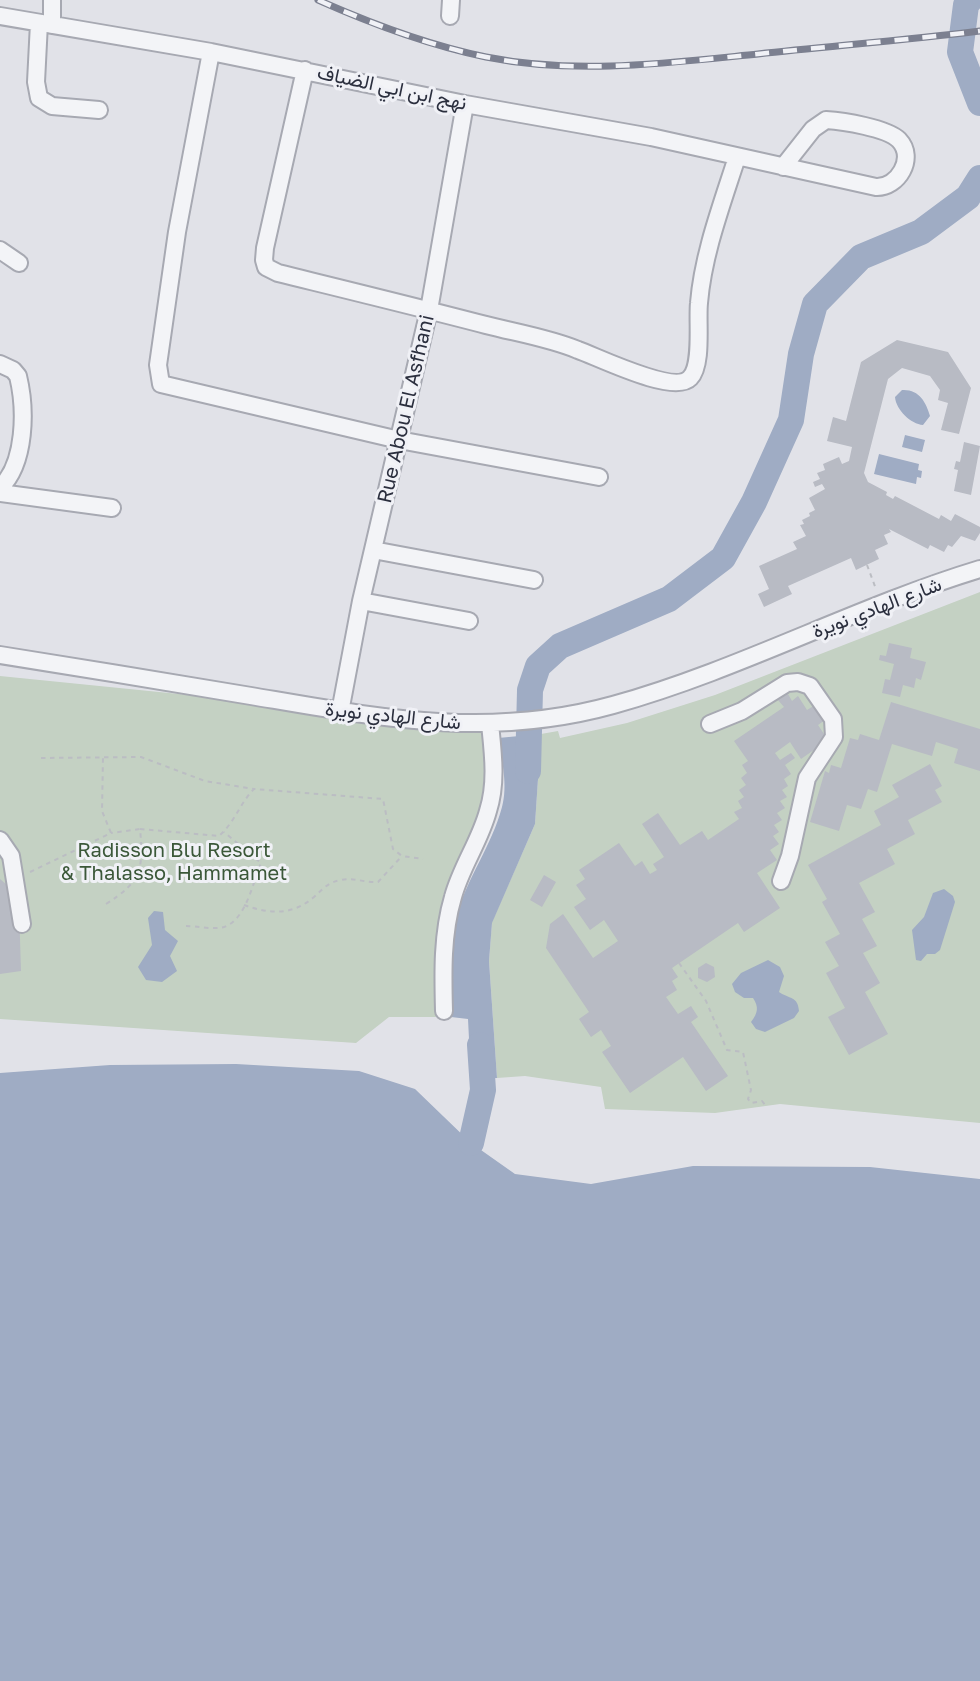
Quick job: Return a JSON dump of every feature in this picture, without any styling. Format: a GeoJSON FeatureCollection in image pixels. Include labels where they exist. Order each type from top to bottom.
{"type":"FeatureCollection","features":[{"type":"Feature","properties":{"kind":"street"},"geometry":{"type":"LineString","coordinates":[[52,0],[36,82],[39,98],[52,106],[99,110]]}},
{"type":"Feature","properties":{"kind":"street","name":"نهج ابن ابي الضياف"},"geometry":{"type":"LineString","coordinates":[[0,16],[211,52],[465,104],[651,137],[736,157],[885,188],[898,177],[906,156],[904,147],[892,135],[826,120],[813,129],[783,166]]}},
{"type":"Feature","properties":{"kind":"street"},"geometry":{"type":"LineString","coordinates":[[211,52],[177,232],[158,364],[159,380],[168,388],[399,440],[599,477]]}},
{"type":"Feature","properties":{"kind":"street"},"geometry":{"type":"LineString","coordinates":[[305,70],[265,248],[266,267],[278,273],[569,346],[654,379],[685,382],[694,370],[700,332],[699,304],[703,276],[736,157]]}},
{"type":"Feature","properties":{"kind":"street","name":"Rue Abou El Asfhani"},"geometry":{"type":"LineString","coordinates":[[340,712],[361,601],[429,310],[465,104]]}},
{"type":"Feature","properties":{"kind":"street"},"geometry":{"type":"LineString","coordinates":[[0,250],[19,263]]}},
{"type":"Feature","properties":{"kind":"street"},"geometry":{"type":"LineString","coordinates":[[0,364],[13,370],[18,376],[21,443],[16,467],[0,488]]}},
{"type":"Feature","properties":{"kind":"street"},"geometry":{"type":"LineString","coordinates":[[0,493],[112,508]]}},
{"type":"Feature","properties":{"kind":"street"},"geometry":{"type":"LineString","coordinates":[[373,550],[534,580]]}},
{"type":"Feature","properties":{"kind":"street","name":"شارع الهادي نويرة"},"geometry":{"type":"LineString","coordinates":[[0,655],[340,712],[425,723],[495,724],[565,715],[611,706],[707,674],[980,569]]}},
{"type":"Feature","properties":{"kind":"street"},"geometry":{"type":"LineString","coordinates":[[361,601],[469,621]]}},
{"type":"Feature","properties":{"kind":"street"},"geometry":{"type":"LineString","coordinates":[[710,724],[742,711],[787,683],[798,682],[810,686],[833,719],[834,737],[807,778],[790,856],[781,881]]}},
{"type":"Feature","properties":{"kind":"street"},"geometry":{"type":"LineString","coordinates":[[444,1011],[444,940],[449,909],[489,811],[494,770],[495,724]]}},
{"type":"Feature","properties":{"kind":"street"},"geometry":{"type":"LineString","coordinates":[[0,840],[11,856],[22,924]]}},
{"type":"Feature","properties":{"kind":"path"},"geometry":{"type":"LineString","coordinates":[[867,565],[875,586]]}},
{"type":"Feature","properties":{"kind":"path"},"geometry":{"type":"LineString","coordinates":[[103,757],[102,810],[111,833]]}},
{"type":"Feature","properties":{"kind":"path"},"geometry":{"type":"LineString","coordinates":[[41,758],[141,758],[205,781],[254,789],[383,799],[393,849],[402,856],[423,859]]}},
{"type":"Feature","properties":{"kind":"path"},"geometry":{"type":"LineString","coordinates":[[16,878],[111,833],[140,830],[219,836],[231,826],[247,796],[254,789]]}},
{"type":"Feature","properties":{"kind":"path"},"geometry":{"type":"LineString","coordinates":[[106,904],[124,892],[141,870],[140,830]]}},
{"type":"Feature","properties":{"kind":"path"},"geometry":{"type":"LineString","coordinates":[[186,926],[224,927],[238,916],[261,863],[224,832]]}},
{"type":"Feature","properties":{"kind":"path"},"geometry":{"type":"LineString","coordinates":[[244,905],[267,914],[277,913],[304,904],[325,885],[341,880],[378,882],[402,856]]}},
{"type":"Feature","properties":{"kind":"path"},"geometry":{"type":"LineString","coordinates":[[679,963],[706,1001],[727,1050],[743,1052],[751,1090],[748,1099],[751,1103],[762,1101],[766,1106]]}},
{"type":"Feature","properties":{"kind":"green space"},"geometry":{"type":"Polygon","coordinates":[[[980,592],[980,1123],[780,1104],[715,1113],[605,1109],[601,1087],[525,1076],[497,1078],[489,961],[492,922],[535,824],[541,734],[558,731],[560,738],[627,723],[715,695],[980,592]]]}},
{"type":"Feature","properties":{"kind":"green space","name":"Radisson Blu Resort & Thalasso, Hammamet"},"geometry":{"type":"Polygon","coordinates":[[[0,676],[487,725],[496,767],[450,917],[451,1017],[389,1017],[356,1043],[0,1019],[0,676]]]}},
{"type":"Feature","properties":{"kind":"water"},"geometry":{"type":"Polygon","coordinates":[[[902,390],[917,394],[924,401],[930,416],[923,425],[909,419],[898,407],[895,397],[902,390]]]}},
{"type":"Feature","properties":{"kind":"water"},"geometry":{"type":"Polygon","coordinates":[[[905,435],[925,440],[922,452],[902,447],[905,435]]]}},
{"type":"Feature","properties":{"kind":"water"},"geometry":{"type":"Polygon","coordinates":[[[879,454],[919,464],[918,470],[922,471],[921,478],[917,477],[916,484],[874,474],[879,454]]]}},
{"type":"Feature","properties":{"kind":"water"},"geometry":{"type":"Polygon","coordinates":[[[541,734],[535,824],[492,923],[489,961],[497,1078],[471,1079],[468,1019],[451,1017],[453,929],[466,889],[498,821],[504,799],[503,764],[498,738],[541,734]]]}},
{"type":"Feature","properties":{"kind":"water"},"geometry":{"type":"Polygon","coordinates":[[[944,889],[953,896],[955,902],[940,950],[935,954],[927,954],[921,961],[916,960],[912,930],[924,917],[933,893],[944,889]]]}},
{"type":"Feature","properties":{"kind":"water"},"geometry":{"type":"Polygon","coordinates":[[[154,911],[163,912],[165,930],[178,941],[170,956],[177,971],[162,982],[146,980],[138,967],[152,945],[148,918],[154,911]]]}},
{"type":"Feature","properties":{"kind":"water"},"geometry":{"type":"Polygon","coordinates":[[[768,960],[780,967],[784,976],[779,992],[795,1000],[799,1011],[794,1018],[765,1032],[756,1029],[751,1022],[757,1010],[753,998],[744,998],[735,992],[732,984],[741,973],[768,960]]]}},
{"type":"Feature","properties":{"kind":"water"},"geometry":{"type":"Polygon","coordinates":[[[236,1064],[359,1071],[415,1089],[471,1143],[515,1174],[591,1184],[693,1166],[870,1167],[980,1179],[980,1681],[0,1681],[0,1073],[110,1065],[236,1064]]]}},
{"type":"Feature","properties":{"kind":"building"},"geometry":{"type":"Polygon","coordinates":[[[897,340],[948,352],[971,388],[959,434],[941,430],[948,403],[938,400],[940,390],[930,376],[902,368],[888,379],[864,473],[868,482],[887,492],[886,495],[893,499],[895,496],[939,519],[941,515],[951,521],[955,514],[980,527],[980,533],[975,541],[961,536],[952,547],[948,545],[944,552],[930,545],[928,549],[889,529],[891,532],[884,535],[888,544],[875,550],[879,559],[856,570],[851,558],[788,586],[792,594],[764,607],[758,594],[769,589],[759,566],[797,549],[793,542],[806,536],[800,525],[804,524],[802,520],[810,516],[809,513],[815,510],[809,498],[825,489],[822,484],[815,487],[813,482],[820,479],[817,473],[825,470],[823,464],[839,457],[842,464],[849,461],[852,447],[827,441],[833,417],[846,421],[861,362],[897,340]]]}},
{"type":"Feature","properties":{"kind":"building"},"geometry":{"type":"Polygon","coordinates":[[[964,442],[980,446],[971,495],[954,491],[958,470],[954,469],[956,461],[960,462],[964,442]]]}},
{"type":"Feature","properties":{"kind":"building"},"geometry":{"type":"Polygon","coordinates":[[[889,643],[912,648],[910,658],[926,662],[921,680],[916,678],[914,688],[903,685],[900,697],[882,693],[885,679],[890,680],[894,664],[879,660],[880,655],[886,656],[889,643]]]}},
{"type":"Feature","properties":{"kind":"building"},"geometry":{"type":"Polygon","coordinates":[[[788,694],[792,701],[798,696],[807,710],[815,705],[825,720],[818,725],[828,740],[801,759],[790,742],[775,753],[780,760],[791,753],[795,758],[785,765],[791,774],[784,779],[788,786],[782,790],[787,797],[780,801],[785,808],[777,813],[782,820],[774,825],[779,832],[773,836],[779,844],[770,850],[777,860],[757,873],[780,908],[744,932],[738,923],[672,968],[678,977],[672,981],[677,990],[666,997],[678,1014],[691,1006],[698,1017],[691,1022],[728,1076],[706,1091],[683,1057],[630,1093],[602,1052],[611,1046],[601,1030],[591,1037],[579,1019],[589,1012],[546,948],[550,924],[563,914],[593,958],[618,941],[604,920],[590,930],[574,907],[586,899],[576,885],[585,879],[579,870],[619,843],[635,866],[642,861],[650,874],[657,870],[653,864],[664,857],[642,824],[658,813],[680,845],[702,831],[708,840],[739,819],[734,812],[742,808],[738,801],[744,797],[739,790],[746,785],[741,778],[747,773],[742,765],[748,761],[734,741],[784,707],[778,700],[788,694]]]}},
{"type":"Feature","properties":{"kind":"building"},"geometry":{"type":"Polygon","coordinates":[[[891,702],[980,729],[980,771],[954,763],[958,749],[936,742],[932,756],[892,744],[877,792],[868,789],[861,809],[847,805],[839,831],[810,822],[825,771],[829,773],[831,765],[841,768],[850,738],[858,740],[860,734],[879,740],[891,702]]]}},
{"type":"Feature","properties":{"kind":"building"},"geometry":{"type":"Polygon","coordinates":[[[930,764],[942,786],[935,790],[942,802],[908,820],[915,834],[887,849],[895,864],[859,883],[875,912],[862,919],[877,946],[863,953],[880,983],[865,992],[888,1034],[849,1055],[828,1017],[845,1008],[826,973],[839,966],[825,942],[840,934],[822,902],[827,899],[808,865],[881,825],[874,811],[899,797],[892,785],[930,764]]]}},
{"type":"Feature","properties":{"kind":"building"},"geometry":{"type":"Polygon","coordinates":[[[544,875],[556,882],[542,907],[530,900],[544,875]]]}},
{"type":"Feature","properties":{"kind":"building","name":"Radisson Blu Resort & Thalasso, Hammamet"},"geometry":{"type":"Polygon","coordinates":[[[0,879],[7,885],[19,907],[21,971],[0,974],[0,879]]]}},
{"type":"Feature","properties":{"kind":"building"},"geometry":{"type":"Polygon","coordinates":[[[706,963],[714,967],[715,977],[707,982],[698,978],[698,968],[706,963]]]}},
{"type":"Feature","properties":{"kind":"waterway"},"geometry":{"type":"LineString","coordinates":[[970,0],[966,5],[960,52],[980,103]]}},
{"type":"Feature","properties":{"kind":"waterway"},"geometry":{"type":"LineString","coordinates":[[528,771],[530,690],[538,666],[560,646],[669,599],[723,558],[754,502],[791,420],[801,354],[815,304],[861,257],[921,232],[968,197],[980,178]]}},
{"type":"Feature","properties":{"kind":"waterway"},"geometry":{"type":"LineString","coordinates":[[471,1143],[483,1090],[480,1045]]}},
{"type":"Feature","properties":{"kind":"railway"},"geometry":{"type":"LineString","coordinates":[[318,0],[380,25],[443,46],[486,57],[554,65],[656,64],[980,31]]}}]}
